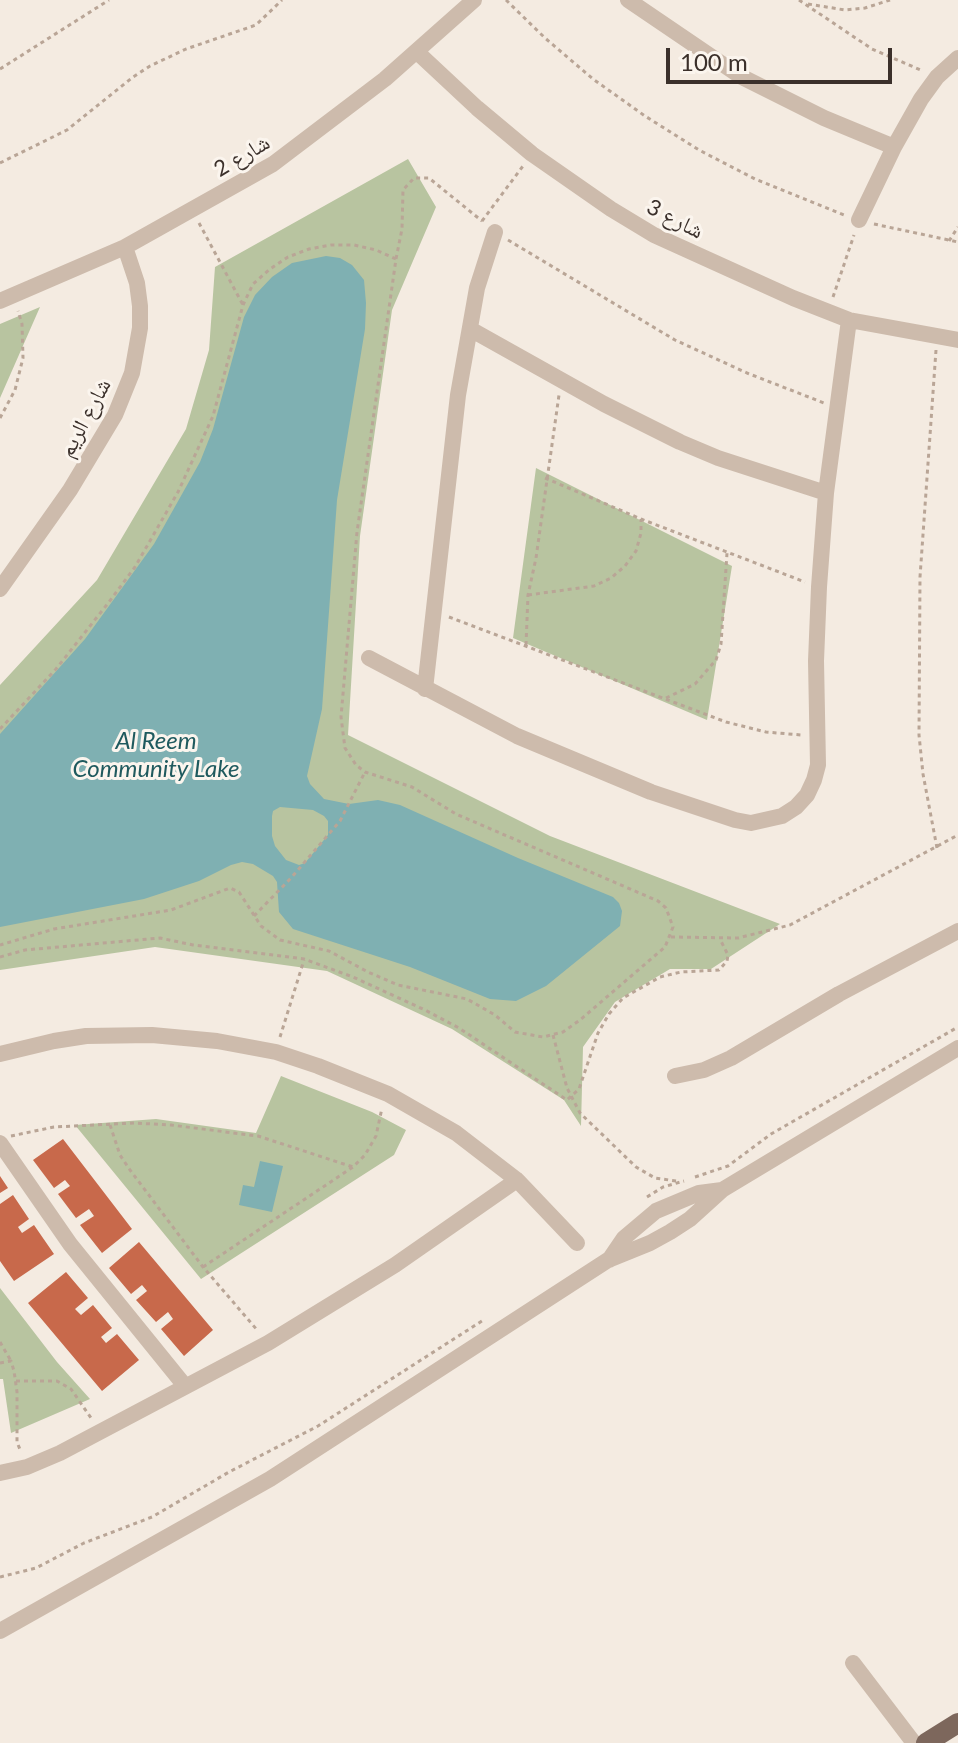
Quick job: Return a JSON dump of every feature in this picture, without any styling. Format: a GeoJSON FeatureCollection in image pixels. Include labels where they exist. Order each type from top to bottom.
{"type":"FeatureCollection","features":[{"type":"Feature","properties":{"kind":"main road"},"geometry":{"type":"LineString","coordinates":[[932,1739],[958,1713]]}},
{"type":"Feature","properties":{"kind":"main road"},"geometry":{"type":"LineString","coordinates":[[932,1739],[958,1723]]}},
{"type":"Feature","properties":{"kind":"street","name":"شارع 2"},"geometry":{"type":"LineString","coordinates":[[7,298],[125,247],[291,153],[417,52],[474,0]]}},
{"type":"Feature","properties":{"kind":"street"},"geometry":{"type":"LineString","coordinates":[[628,0],[740,76],[824,118],[894,147]]}},
{"type":"Feature","properties":{"kind":"street","name":"شارع 3"},"geometry":{"type":"LineString","coordinates":[[417,52],[532,154],[654,235],[849,320],[958,340]]}},
{"type":"Feature","properties":{"kind":"street"},"geometry":{"type":"LineString","coordinates":[[859,220],[894,147],[937,77],[958,58]]}},
{"type":"Feature","properties":{"kind":"street"},"geometry":{"type":"LineString","coordinates":[[425,689],[452,435],[489,227]]}},
{"type":"Feature","properties":{"kind":"street","name":"شارع الريم"},"geometry":{"type":"LineString","coordinates":[[0,589],[70,490],[115,415],[132,373],[140,328],[140,306],[135,274],[125,247]]}},
{"type":"Feature","properties":{"kind":"street"},"geometry":{"type":"LineString","coordinates":[[369,658],[517,736],[606,775],[751,823],[782,816],[807,795],[818,765],[819,587],[826,493],[849,320]]}},
{"type":"Feature","properties":{"kind":"street"},"geometry":{"type":"LineString","coordinates":[[470,329],[642,423],[718,458],[826,493]]}},
{"type":"Feature","properties":{"kind":"street"},"geometry":{"type":"LineString","coordinates":[[675,1076],[704,1070],[731,1058],[839,994],[958,931]]}},
{"type":"Feature","properties":{"kind":"street"},"geometry":{"type":"LineString","coordinates":[[0,1054],[54,1041],[119,1035],[184,1036],[276,1052],[388,1094],[456,1133],[517,1180],[577,1243]]}},
{"type":"Feature","properties":{"kind":"street"},"geometry":{"type":"LineString","coordinates":[[0,1631],[270,1479],[608,1260],[670,1232],[690,1219],[722,1190],[958,1048]]}},
{"type":"Feature","properties":{"kind":"street"},"geometry":{"type":"LineString","coordinates":[[0,1141],[70,1244],[185,1386]]}},
{"type":"Feature","properties":{"kind":"street"},"geometry":{"type":"LineString","coordinates":[[0,1473],[27,1467],[60,1453],[268,1343],[395,1265],[517,1180]]}},
{"type":"Feature","properties":{"kind":"street"},"geometry":{"type":"LineString","coordinates":[[608,1260],[624,1238],[656,1211],[688,1197],[722,1190]]}},
{"type":"Feature","properties":{"kind":"street"},"geometry":{"type":"LineString","coordinates":[[853,1663],[914,1743]]}},
{"type":"Feature","properties":{"kind":"path"},"geometry":{"type":"LineString","coordinates":[[0,69],[109,0]]}},
{"type":"Feature","properties":{"kind":"path"},"geometry":{"type":"LineString","coordinates":[[0,163],[67,130],[150,66],[186,49],[256,25],[282,0]]}},
{"type":"Feature","properties":{"kind":"path"},"geometry":{"type":"LineString","coordinates":[[506,0],[593,79],[699,150],[755,179],[859,220],[958,242]]}},
{"type":"Feature","properties":{"kind":"path"},"geometry":{"type":"LineString","coordinates":[[799,0],[872,49],[937,77]]}},
{"type":"Feature","properties":{"kind":"path"},"geometry":{"type":"LineString","coordinates":[[804,3],[845,10],[890,0]]}},
{"type":"Feature","properties":{"kind":"path"},"geometry":{"type":"LineString","coordinates":[[489,227],[532,154]]}},
{"type":"Feature","properties":{"kind":"path"},"geometry":{"type":"LineString","coordinates":[[0,945],[54,929],[171,910],[225,888],[239,892],[261,926],[280,940],[329,951],[398,985],[467,999],[495,1015],[515,1032],[553,1035],[580,1020],[665,947],[671,937],[671,917],[658,901],[456,814],[412,787],[365,772],[356,765],[345,748],[341,717],[357,532],[402,229],[403,190],[414,178],[429,178],[489,227],[675,340],[747,373],[839,408]]}},
{"type":"Feature","properties":{"kind":"path"},"geometry":{"type":"LineString","coordinates":[[192,210],[243,305]]}},
{"type":"Feature","properties":{"kind":"path"},"geometry":{"type":"LineString","coordinates":[[828,312],[859,220]]}},
{"type":"Feature","properties":{"kind":"path"},"geometry":{"type":"LineString","coordinates":[[949,241],[958,227]]}},
{"type":"Feature","properties":{"kind":"path"},"geometry":{"type":"LineString","coordinates":[[0,729],[28,702],[109,602],[135,567],[178,492],[213,416],[243,305],[253,284],[288,257],[331,245],[354,245],[396,259]]}},
{"type":"Feature","properties":{"kind":"path"},"geometry":{"type":"LineString","coordinates":[[0,418],[15,390],[23,358],[22,324],[7,298]]}},
{"type":"Feature","properties":{"kind":"path"},"geometry":{"type":"LineString","coordinates":[[937,337],[920,577],[919,735],[937,848]]}},
{"type":"Feature","properties":{"kind":"path"},"geometry":{"type":"LineString","coordinates":[[526,645],[528,595],[561,380]]}},
{"type":"Feature","properties":{"kind":"path"},"geometry":{"type":"LineString","coordinates":[[545,478],[641,519],[819,587]]}},
{"type":"Feature","properties":{"kind":"path"},"geometry":{"type":"LineString","coordinates":[[528,595],[594,586],[611,578],[636,551],[641,519]]}},
{"type":"Feature","properties":{"kind":"path"},"geometry":{"type":"LineString","coordinates":[[664,699],[695,684],[716,660],[721,644],[727,553]]}},
{"type":"Feature","properties":{"kind":"path"},"geometry":{"type":"LineString","coordinates":[[433,611],[746,728],[817,735]]}},
{"type":"Feature","properties":{"kind":"path"},"geometry":{"type":"LineString","coordinates":[[254,916],[340,821],[365,772]]}},
{"type":"Feature","properties":{"kind":"path"},"geometry":{"type":"LineString","coordinates":[[671,937],[720,939],[756,935],[790,925],[958,835]]}},
{"type":"Feature","properties":{"kind":"path"},"geometry":{"type":"LineString","coordinates":[[0,957],[25,950],[160,938],[304,959],[353,977],[425,1010],[459,1028],[567,1100],[571,1099]]}},
{"type":"Feature","properties":{"kind":"path"},"geometry":{"type":"LineString","coordinates":[[571,1099],[579,1089],[598,1033],[623,998],[660,977],[681,972],[719,970],[728,955],[720,939]]}},
{"type":"Feature","properties":{"kind":"path"},"geometry":{"type":"LineString","coordinates":[[276,1052],[304,959]]}},
{"type":"Feature","properties":{"kind":"path"},"geometry":{"type":"LineString","coordinates":[[644,1200],[663,1187],[728,1166],[771,1134],[958,1027]]}},
{"type":"Feature","properties":{"kind":"path"},"geometry":{"type":"LineString","coordinates":[[553,1035],[571,1099],[580,1113],[636,1167],[655,1178],[683,1182]]}},
{"type":"Feature","properties":{"kind":"path"},"geometry":{"type":"LineString","coordinates":[[203,1267],[353,1167],[365,1155],[376,1136],[379,1114],[388,1094]]}},
{"type":"Feature","properties":{"kind":"path"},"geometry":{"type":"LineString","coordinates":[[0,1141],[54,1127],[151,1123],[258,1136],[353,1167]]}},
{"type":"Feature","properties":{"kind":"path"},"geometry":{"type":"LineString","coordinates":[[110,1125],[120,1155],[203,1267],[268,1343]]}},
{"type":"Feature","properties":{"kind":"path"},"geometry":{"type":"LineString","coordinates":[[0,1577],[36,1568],[84,1543],[152,1517],[229,1472],[318,1426],[486,1319]]}},
{"type":"Feature","properties":{"kind":"path"},"geometry":{"type":"LineString","coordinates":[[0,1342],[11,1361],[16,1381],[17,1442],[27,1467]]}},
{"type":"Feature","properties":{"kind":"path"},"geometry":{"type":"LineString","coordinates":[[0,1363],[11,1361]]}},
{"type":"Feature","properties":{"kind":"path"},"geometry":{"type":"LineString","coordinates":[[16,1381],[57,1381],[71,1389],[100,1432]]}},
{"type":"Feature","properties":{"kind":"green space","name":"Al Reem Community Lake"},"geometry":{"type":"Polygon","coordinates":[[[408,159],[436,207],[392,310],[360,536],[348,735],[550,836],[780,924],[711,969],[670,969],[615,1002],[583,1047],[581,1126],[564,1100],[452,1029],[327,971],[155,947],[0,970],[0,685],[97,580],[186,429],[209,350],[215,267],[408,159]]]}},
{"type":"Feature","properties":{"kind":"green space"},"geometry":{"type":"Polygon","coordinates":[[[40,307],[0,398],[0,324],[40,307]]]}},
{"type":"Feature","properties":{"kind":"green space"},"geometry":{"type":"Polygon","coordinates":[[[536,468],[732,566],[707,720],[513,638],[536,468]]]}},
{"type":"Feature","properties":{"kind":"green space"},"geometry":{"type":"Polygon","coordinates":[[[281,1076],[372,1112],[406,1130],[394,1155],[201,1279],[75,1125],[156,1119],[256,1133],[281,1076]]]}},
{"type":"Feature","properties":{"kind":"green space"},"geometry":{"type":"Polygon","coordinates":[[[0,1288],[90,1399],[11,1433],[3,1379],[0,1379],[0,1288]]]}},
{"type":"Feature","properties":{"kind":"water","name":"Al Reem Community Lake"},"geometry":{"type":"Polygon","coordinates":[[[326,256],[340,258],[352,265],[364,280],[366,303],[365,329],[337,500],[322,709],[307,776],[324,799],[349,804],[378,800],[400,805],[613,897],[619,903],[622,911],[620,926],[546,986],[516,1001],[490,999],[410,967],[293,929],[279,912],[277,882],[273,876],[253,864],[242,862],[199,881],[144,899],[0,927],[0,734],[85,639],[154,544],[200,462],[213,429],[244,317],[255,295],[272,277],[292,263],[326,256]],[[280,807],[273,811],[272,836],[275,846],[286,860],[299,865],[305,863],[328,835],[328,821],[313,810],[280,807]]]}},
{"type":"Feature","properties":{"kind":"water"},"geometry":{"type":"Polygon","coordinates":[[[260,1161],[283,1166],[272,1212],[239,1205],[243,1185],[254,1187],[260,1161]]]}},
{"type":"Feature","properties":{"kind":"building"},"geometry":{"type":"Polygon","coordinates":[[[63,1139],[132,1229],[102,1253],[80,1225],[94,1216],[89,1209],[76,1218],[58,1194],[70,1186],[65,1180],[54,1188],[33,1160],[63,1139]]]}},
{"type":"Feature","properties":{"kind":"building"},"geometry":{"type":"Polygon","coordinates":[[[0,1176],[8,1188],[0,1193],[0,1176]]]}},
{"type":"Feature","properties":{"kind":"building"},"geometry":{"type":"Polygon","coordinates":[[[13,1195],[29,1219],[18,1227],[22,1233],[34,1225],[54,1254],[14,1281],[0,1261],[0,1204],[13,1195]]]}},
{"type":"Feature","properties":{"kind":"building"},"geometry":{"type":"Polygon","coordinates":[[[139,1242],[213,1330],[184,1356],[161,1329],[173,1319],[168,1312],[156,1322],[136,1300],[147,1291],[142,1285],[131,1294],[109,1268],[139,1242]]]}},
{"type":"Feature","properties":{"kind":"building"},"geometry":{"type":"Polygon","coordinates":[[[66,1272],[88,1298],[75,1309],[81,1315],[93,1305],[112,1328],[101,1337],[106,1343],[117,1334],[139,1360],[102,1391],[28,1303],[66,1272]]]}}]}
